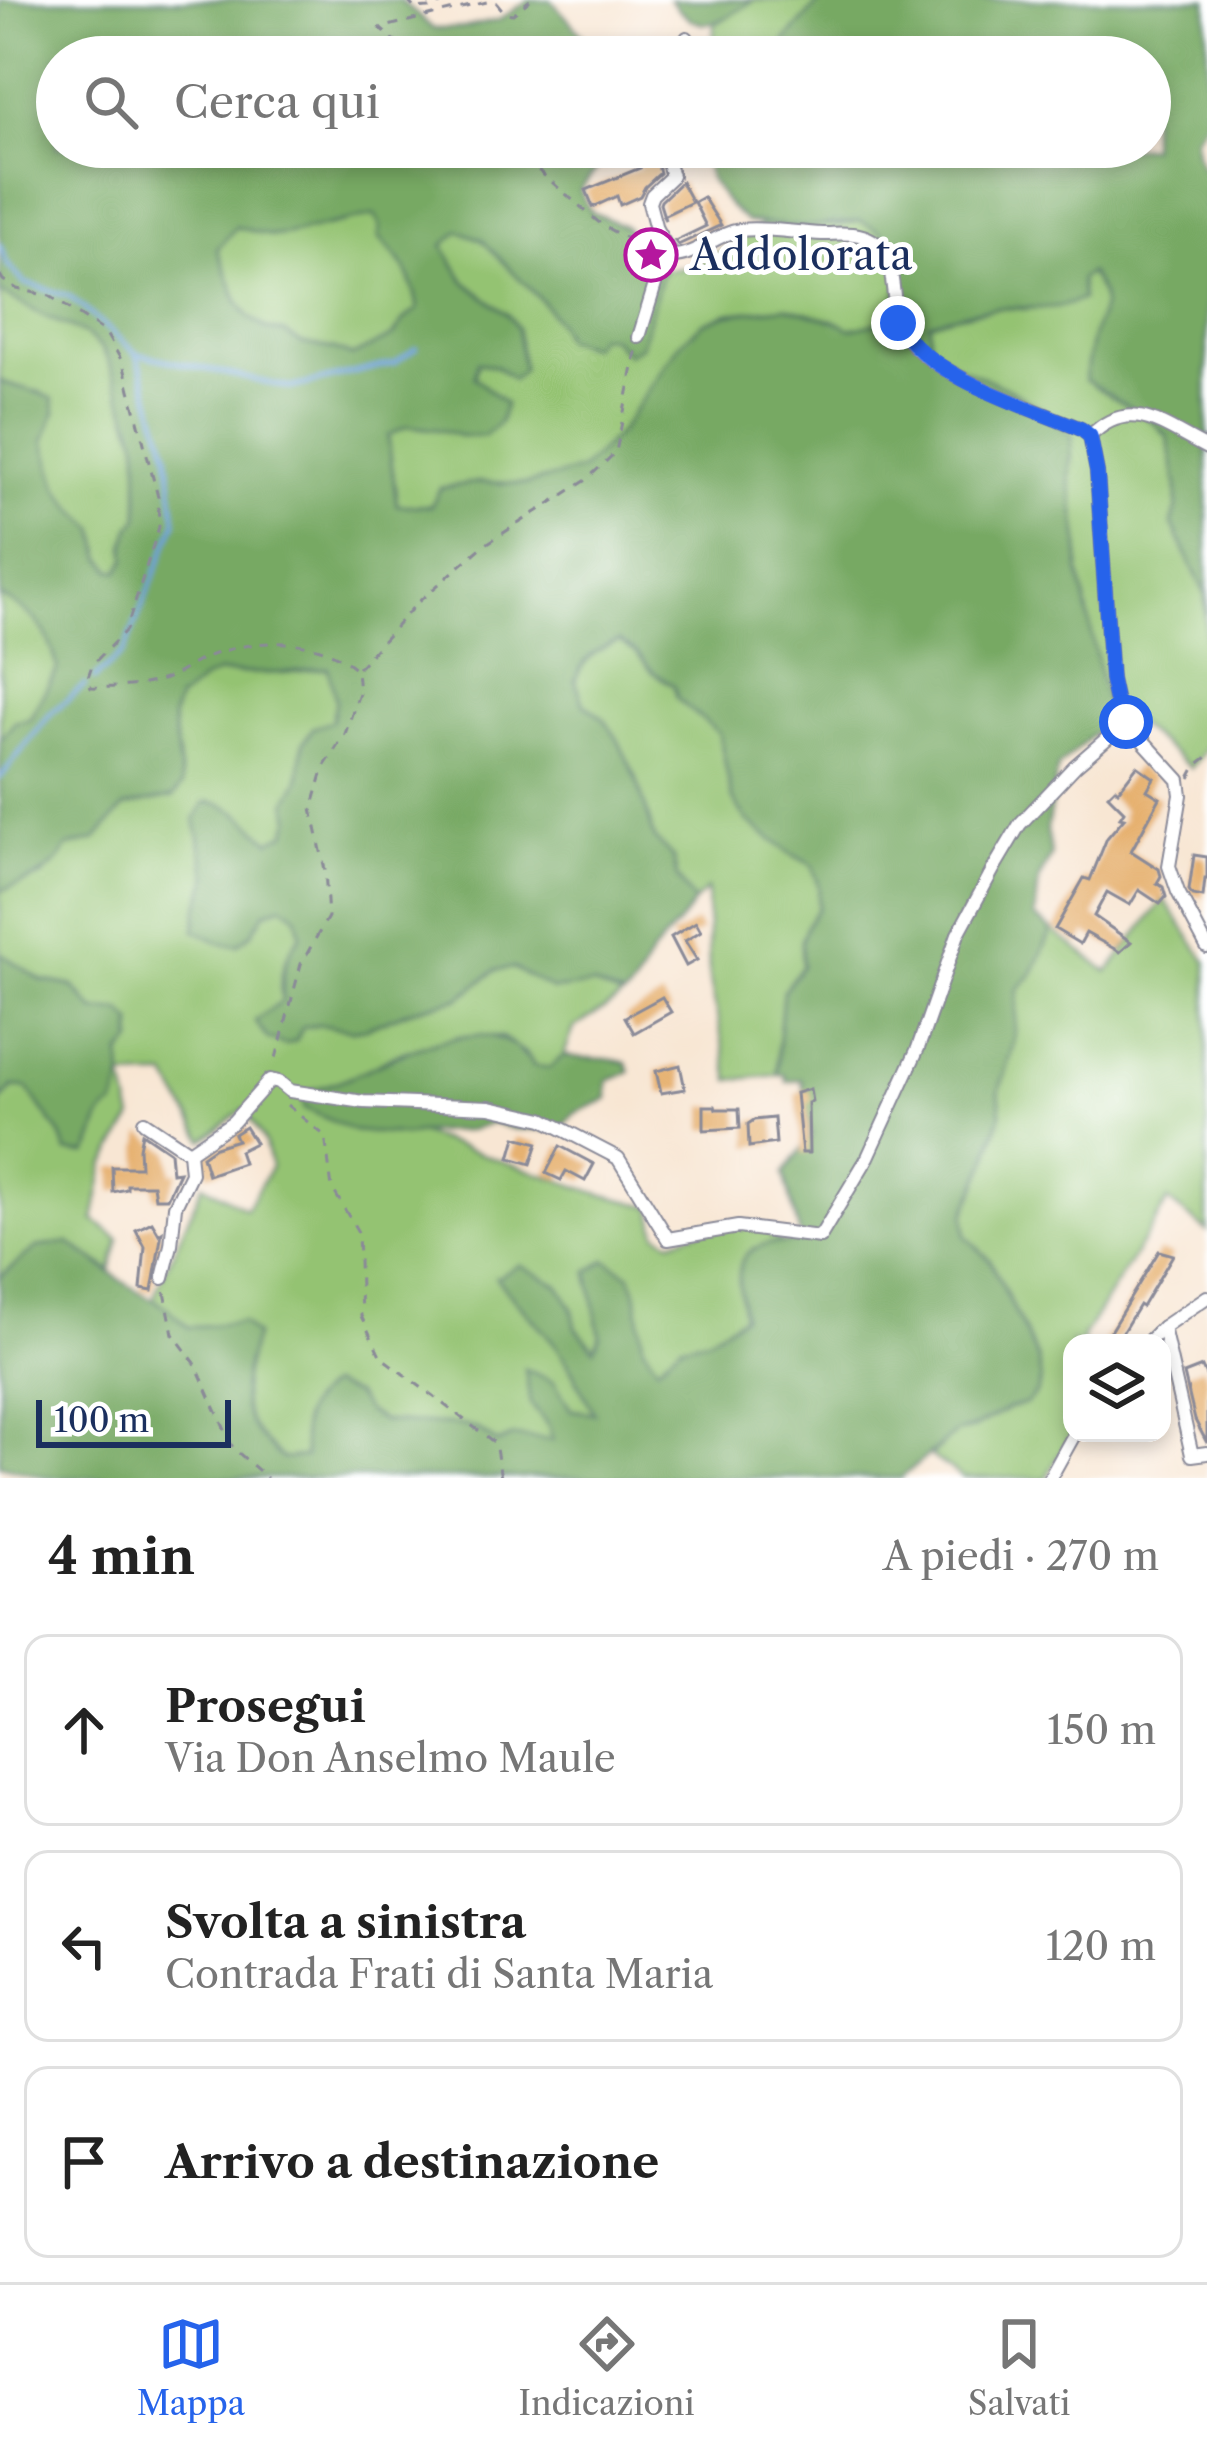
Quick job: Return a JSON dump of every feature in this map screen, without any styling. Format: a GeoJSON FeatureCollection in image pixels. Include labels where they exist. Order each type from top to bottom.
{"type":"FeatureCollection","features":[{"type":"Feature","properties":{"kind":"street"},"geometry":{"type":"LineString","coordinates":[[670,168],[672,176],[649,202],[656,229],[672,256],[683,256],[738,230],[853,233],[873,239],[891,262],[898,323],[914,347],[962,378],[1090,436],[1115,698],[1126,722],[1178,780],[1181,795],[1169,866],[1207,947]]}},
{"type":"Feature","properties":{"kind":"street"},"geometry":{"type":"LineString","coordinates":[[639,337],[664,255]]}},
{"type":"Feature","properties":{"kind":"street"},"geometry":{"type":"LineString","coordinates":[[1090,436],[1104,422],[1138,414],[1207,448]]}},
{"type":"Feature","properties":{"kind":"street"},"geometry":{"type":"LineString","coordinates":[[189,1152],[233,1122],[270,1080],[290,1091],[364,1102],[490,1107],[543,1118],[618,1159],[668,1239],[738,1227],[820,1237],[868,1157],[918,1048],[958,934],[1003,852],[1034,809],[1126,722]]}},
{"type":"Feature","properties":{"kind":"street"},"geometry":{"type":"LineString","coordinates":[[144,1122],[189,1152]]}},
{"type":"Feature","properties":{"kind":"street"},"geometry":{"type":"LineString","coordinates":[[163,1278],[175,1205],[191,1173],[189,1152]]}},
{"type":"Feature","properties":{"kind":"street"},"geometry":{"type":"LineString","coordinates":[[1156,1334],[1207,1297]]}},
{"type":"Feature","properties":{"kind":"street"},"geometry":{"type":"LineString","coordinates":[[1163,1327],[1192,1455],[1207,1453]]}},
{"type":"Feature","properties":{"kind":"street"},"geometry":{"type":"LineString","coordinates":[[1050,1478],[1070,1442]]}},
{"type":"Feature","properties":{"kind":"path"},"geometry":{"type":"LineString","coordinates":[[407,0],[416,9],[453,0],[458,10]]}},
{"type":"Feature","properties":{"kind":"path"},"geometry":{"type":"LineString","coordinates":[[389,36],[380,28],[495,0],[505,14],[513,14],[530,0]]}},
{"type":"Feature","properties":{"kind":"path"},"geometry":{"type":"LineString","coordinates":[[535,168],[603,226],[664,255]]}},
{"type":"Feature","properties":{"kind":"path"},"geometry":{"type":"LineString","coordinates":[[0,275],[17,289],[50,296],[105,332],[123,363],[158,496],[159,527],[149,564],[126,630],[92,664],[88,677],[92,687],[164,679],[209,656],[284,642],[314,648],[357,670],[359,693],[345,734],[324,767],[311,809],[325,870],[328,917],[302,964],[270,1080],[278,1097],[325,1136],[332,1188],[358,1232],[361,1316],[381,1357],[495,1443],[501,1478]]}},
{"type":"Feature","properties":{"kind":"path"},"geometry":{"type":"LineString","coordinates":[[357,670],[417,603],[483,546],[585,482],[616,452],[639,337]]}},
{"type":"Feature","properties":{"kind":"path"},"geometry":{"type":"LineString","coordinates":[[1181,795],[1197,764],[1207,757]]}},
{"type":"Feature","properties":{"kind":"path"},"geometry":{"type":"LineString","coordinates":[[163,1278],[173,1334],[195,1363],[233,1448],[267,1478]]}},
{"type":"Feature","properties":{"kind":"green space"},"geometry":{"type":"Polygon","coordinates":[[[0,0],[400,0],[433,29],[499,20],[529,0],[551,0],[583,36],[36,36],[36,168],[597,168],[580,190],[591,212],[625,226],[656,253],[663,270],[641,346],[627,354],[611,337],[598,336],[591,346],[564,339],[542,301],[481,239],[459,231],[443,246],[465,282],[508,315],[517,328],[523,369],[513,379],[497,367],[478,362],[474,377],[505,404],[500,422],[485,436],[407,426],[388,436],[397,505],[431,506],[440,488],[481,482],[527,484],[581,470],[619,433],[680,343],[703,323],[727,314],[787,307],[850,329],[888,320],[906,256],[881,232],[860,221],[803,227],[747,222],[728,205],[707,168],[1171,168],[1171,36],[789,36],[821,0],[1207,0],[1207,119],[1195,137],[1196,153],[1207,171],[1207,614],[1205,593],[1172,524],[1177,487],[1168,437],[1152,421],[1085,380],[1103,300],[1089,273],[1080,279],[1082,299],[1072,303],[987,309],[929,323],[930,345],[953,364],[1041,408],[1072,436],[1070,479],[1079,570],[1107,710],[1099,728],[1058,767],[1047,829],[1051,856],[1039,879],[1035,917],[1052,930],[1032,975],[1018,989],[1014,1042],[999,1092],[1001,1114],[965,1214],[966,1236],[990,1260],[1038,1360],[1041,1380],[1026,1404],[955,1433],[901,1478],[49,1478],[0,1465],[0,1277],[37,1247],[69,1243],[169,1309],[188,1327],[242,1322],[255,1336],[243,1389],[247,1417],[283,1459],[305,1457],[304,1416],[312,1400],[330,1385],[355,1395],[366,1411],[383,1421],[461,1425],[497,1443],[514,1436],[552,1440],[549,1427],[530,1403],[525,1369],[554,1382],[571,1410],[594,1413],[556,1346],[496,1278],[520,1265],[558,1285],[572,1307],[576,1327],[594,1349],[600,1335],[588,1272],[606,1260],[630,1275],[643,1345],[657,1367],[680,1345],[708,1338],[743,1316],[739,1271],[748,1253],[771,1243],[801,1241],[784,1173],[811,1136],[802,1079],[787,1082],[785,1075],[778,1075],[778,1049],[783,991],[802,966],[801,941],[818,908],[819,885],[812,865],[747,821],[732,798],[719,733],[677,699],[674,686],[619,641],[592,655],[575,680],[584,704],[604,719],[617,738],[636,777],[655,839],[673,858],[677,877],[694,902],[623,997],[593,985],[553,990],[513,968],[496,970],[459,998],[366,1028],[303,1027],[296,1041],[285,1045],[267,1038],[255,1021],[283,1000],[285,966],[301,935],[297,916],[282,905],[265,912],[238,945],[220,943],[195,930],[208,877],[195,819],[205,802],[214,803],[240,815],[270,841],[286,833],[291,817],[287,802],[299,780],[303,743],[313,728],[332,721],[336,701],[328,668],[218,673],[204,679],[178,700],[172,717],[182,786],[173,797],[124,807],[95,840],[67,847],[47,871],[0,891],[0,740],[15,722],[30,719],[58,668],[39,624],[0,596],[0,381],[53,399],[55,412],[44,441],[58,488],[96,529],[102,557],[112,570],[119,571],[127,558],[130,528],[139,518],[138,442],[109,362],[84,333],[0,292],[0,0]],[[375,215],[272,236],[236,227],[217,249],[249,317],[301,343],[352,356],[393,336],[418,309],[405,270],[379,237],[375,215]]]}},
{"type":"Feature","properties":{"kind":"green space"},"geometry":{"type":"Polygon","coordinates":[[[670,0],[754,0],[720,20],[701,23],[670,0]]]}},
{"type":"Feature","properties":{"kind":"green space"},"geometry":{"type":"Polygon","coordinates":[[[754,0],[821,0],[789,36],[714,36],[714,25],[754,0]]]}},
{"type":"Feature","properties":{"kind":"green space"},"geometry":{"type":"Polygon","coordinates":[[[375,215],[379,237],[405,270],[418,309],[393,336],[352,356],[301,343],[249,317],[217,249],[236,226],[272,236],[375,215]]]}},
{"type":"Feature","properties":{"kind":"green space"},"geometry":{"type":"Polygon","coordinates":[[[860,221],[881,232],[907,256],[888,321],[850,329],[787,307],[727,313],[703,323],[680,343],[619,433],[581,470],[527,484],[481,482],[440,488],[432,506],[397,505],[388,436],[407,426],[461,436],[505,404],[474,377],[478,362],[513,378],[523,369],[517,328],[508,315],[465,282],[443,245],[459,231],[481,239],[557,322],[611,337],[619,347],[645,329],[663,270],[695,267],[764,224],[860,221]]]}},
{"type":"Feature","properties":{"kind":"green space"},"geometry":{"type":"Polygon","coordinates":[[[1088,273],[1102,305],[1085,380],[1152,421],[1168,437],[1177,487],[1172,524],[1205,593],[1207,747],[1191,768],[1103,697],[1079,570],[1070,479],[1072,436],[1041,408],[953,364],[930,345],[929,323],[998,308],[1029,309],[1088,273]]]}},
{"type":"Feature","properties":{"kind":"green space"},"geometry":{"type":"Polygon","coordinates":[[[0,292],[84,333],[109,362],[138,442],[139,518],[119,571],[112,570],[102,557],[96,529],[58,488],[44,441],[55,412],[40,392],[0,381],[0,292]]]}},
{"type":"Feature","properties":{"kind":"green space"},"geometry":{"type":"Polygon","coordinates":[[[0,596],[39,624],[58,668],[29,719],[15,722],[0,740],[0,596]]]}},
{"type":"Feature","properties":{"kind":"green space"},"geometry":{"type":"Polygon","coordinates":[[[619,641],[674,686],[678,699],[719,732],[732,798],[788,852],[812,865],[819,885],[818,908],[801,941],[802,966],[783,991],[778,1075],[730,1080],[709,976],[707,889],[694,902],[677,877],[673,858],[655,839],[636,777],[617,738],[604,719],[584,704],[575,680],[592,655],[619,641]]]}},
{"type":"Feature","properties":{"kind":"green space"},"geometry":{"type":"Polygon","coordinates":[[[329,668],[336,701],[332,722],[313,728],[303,743],[299,780],[288,802],[291,817],[286,833],[270,841],[236,811],[198,910],[251,934],[265,912],[282,905],[297,915],[301,935],[287,958],[281,993],[303,1027],[366,1028],[459,998],[496,970],[513,968],[553,990],[593,985],[623,997],[574,1028],[564,1055],[550,1068],[534,1066],[502,1037],[459,1036],[394,1055],[359,1075],[306,1092],[405,1135],[419,1133],[652,1207],[657,1233],[671,1241],[746,1222],[772,1231],[781,1243],[770,1243],[741,1298],[743,1316],[708,1338],[680,1345],[657,1367],[643,1345],[630,1275],[606,1260],[588,1272],[600,1335],[594,1350],[576,1327],[572,1307],[497,1278],[557,1346],[595,1413],[571,1410],[554,1382],[530,1403],[549,1427],[553,1441],[497,1443],[477,1429],[383,1421],[366,1411],[355,1394],[303,1419],[305,1457],[283,1459],[255,1430],[243,1403],[255,1335],[188,1327],[153,1298],[203,1184],[246,1209],[271,1167],[264,1141],[244,1109],[204,1140],[167,1077],[123,1078],[121,1054],[133,1041],[133,1023],[95,1011],[73,986],[41,980],[0,953],[0,891],[42,876],[66,847],[95,840],[124,807],[173,797],[180,772],[172,717],[178,700],[204,679],[218,673],[329,668]]]}},
{"type":"Feature","properties":{"kind":"green space"},"geometry":{"type":"Polygon","coordinates":[[[1164,899],[1207,962],[1207,1231],[1168,1201],[1085,1334],[1063,1334],[1063,1442],[1067,1442],[1046,1478],[963,1478],[931,1456],[955,1433],[1026,1404],[1038,1360],[990,1260],[966,1236],[965,1214],[1001,1114],[999,1092],[1014,1042],[1018,989],[1032,975],[1052,930],[1108,972],[1164,899]]]}},
{"type":"Feature","properties":{"kind":"green space"},"geometry":{"type":"Polygon","coordinates":[[[0,953],[41,980],[72,986],[95,1011],[121,1011],[133,1023],[133,1042],[121,1054],[123,1078],[114,1106],[99,1122],[86,1154],[67,1152],[60,1134],[27,1088],[13,1087],[0,1102],[0,953]]]}},
{"type":"Feature","properties":{"kind":"green space"},"geometry":{"type":"Polygon","coordinates":[[[481,1035],[511,1044],[534,1066],[550,1068],[564,1055],[627,1063],[630,1072],[608,1081],[608,1099],[575,1113],[560,1130],[491,1123],[468,1131],[405,1135],[354,1131],[304,1108],[305,1092],[434,1042],[481,1035]]]}},
{"type":"Feature","properties":{"kind":"green space"},"geometry":{"type":"Polygon","coordinates":[[[123,1078],[133,1118],[105,1165],[94,1220],[119,1239],[111,1271],[69,1243],[37,1247],[0,1277],[0,1102],[13,1087],[27,1088],[60,1134],[67,1152],[92,1146],[95,1128],[123,1078]]]}},
{"type":"Feature","properties":{"kind":"building"},"geometry":{"type":"Polygon","coordinates":[[[640,168],[659,168],[660,173],[640,196],[620,205],[617,196],[593,207],[586,190],[640,168]]]}},
{"type":"Feature","properties":{"kind":"building"},"geometry":{"type":"Polygon","coordinates":[[[681,182],[692,202],[664,216],[661,201],[681,182]]]}},
{"type":"Feature","properties":{"kind":"building"},"geometry":{"type":"Polygon","coordinates":[[[703,197],[721,225],[678,245],[675,241],[706,226],[694,202],[703,197]]]}},
{"type":"Feature","properties":{"kind":"building"},"geometry":{"type":"Polygon","coordinates":[[[1137,766],[1154,778],[1147,790],[1160,798],[1131,851],[1159,869],[1157,883],[1166,897],[1160,904],[1139,890],[1130,905],[1107,892],[1094,916],[1131,942],[1120,952],[1086,933],[1080,944],[1055,929],[1084,878],[1090,880],[1107,838],[1124,818],[1120,817],[1124,811],[1108,795],[1115,788],[1118,791],[1137,766]]]}},
{"type":"Feature","properties":{"kind":"building"},"geometry":{"type":"Polygon","coordinates":[[[1194,855],[1207,857],[1203,897],[1189,890],[1194,855]]]}},
{"type":"Feature","properties":{"kind":"building"},"geometry":{"type":"Polygon","coordinates":[[[696,922],[701,931],[685,941],[697,960],[686,966],[671,937],[696,922]]]}},
{"type":"Feature","properties":{"kind":"building"},"geometry":{"type":"Polygon","coordinates":[[[662,997],[671,1012],[634,1033],[625,1017],[662,997]]]}},
{"type":"Feature","properties":{"kind":"building"},"geometry":{"type":"Polygon","coordinates":[[[680,1065],[685,1089],[661,1093],[656,1071],[680,1065]]]}},
{"type":"Feature","properties":{"kind":"building"},"geometry":{"type":"Polygon","coordinates":[[[810,1089],[809,1153],[802,1153],[796,1093],[810,1089]]]}},
{"type":"Feature","properties":{"kind":"building"},"geometry":{"type":"Polygon","coordinates":[[[704,1106],[739,1109],[740,1128],[704,1130],[704,1106]]]}},
{"type":"Feature","properties":{"kind":"building"},"geometry":{"type":"Polygon","coordinates":[[[774,1118],[776,1143],[749,1147],[748,1124],[774,1118]]]}},
{"type":"Feature","properties":{"kind":"building"},"geometry":{"type":"Polygon","coordinates":[[[245,1127],[255,1143],[239,1151],[243,1163],[208,1175],[202,1156],[237,1140],[234,1134],[245,1127]]]}},
{"type":"Feature","properties":{"kind":"building"},"geometry":{"type":"Polygon","coordinates":[[[142,1133],[170,1152],[172,1173],[179,1172],[167,1198],[155,1198],[153,1185],[127,1185],[113,1192],[112,1167],[140,1167],[142,1133]]]}},
{"type":"Feature","properties":{"kind":"building"},"geometry":{"type":"Polygon","coordinates":[[[516,1137],[538,1143],[531,1164],[510,1158],[516,1137]]]}},
{"type":"Feature","properties":{"kind":"building"},"geometry":{"type":"Polygon","coordinates":[[[560,1146],[594,1164],[585,1181],[566,1171],[561,1180],[546,1173],[560,1146]]]}},
{"type":"Feature","properties":{"kind":"building"},"geometry":{"type":"Polygon","coordinates":[[[152,1222],[162,1232],[152,1291],[141,1289],[145,1247],[136,1230],[152,1222]]]}},
{"type":"Feature","properties":{"kind":"building"},"geometry":{"type":"Polygon","coordinates":[[[1159,1251],[1173,1255],[1121,1334],[1108,1334],[1159,1251]]]}},
{"type":"Feature","properties":{"kind":"building"},"geometry":{"type":"Polygon","coordinates":[[[1202,1367],[1207,1378],[1207,1443],[1195,1420],[1184,1374],[1202,1367]]]}},
{"type":"Feature","properties":{"kind":"waterway"},"geometry":{"type":"LineString","coordinates":[[0,245],[7,264],[24,283],[69,296],[137,354],[168,453],[176,522],[124,652],[94,679]]}},
{"type":"Feature","properties":{"kind":"waterway"},"geometry":{"type":"LineString","coordinates":[[139,354],[290,388],[395,363],[416,348]]}},
{"type":"Feature","properties":{"kind":"waterway"},"geometry":{"type":"LineString","coordinates":[[0,778],[51,713],[85,685]]}},
{"type":"Feature","properties":{"kind":"place","name":"Addolorata"},"geometry":{"type":"Point","coordinates":[651,255]}},
{"type":"Feature","properties":{"kind":"route"},"geometry":{"type":"LineString","coordinates":[[898,323],[905,337],[931,360],[1090,436],[1097,472],[1111,679],[1126,722]]}}]}
